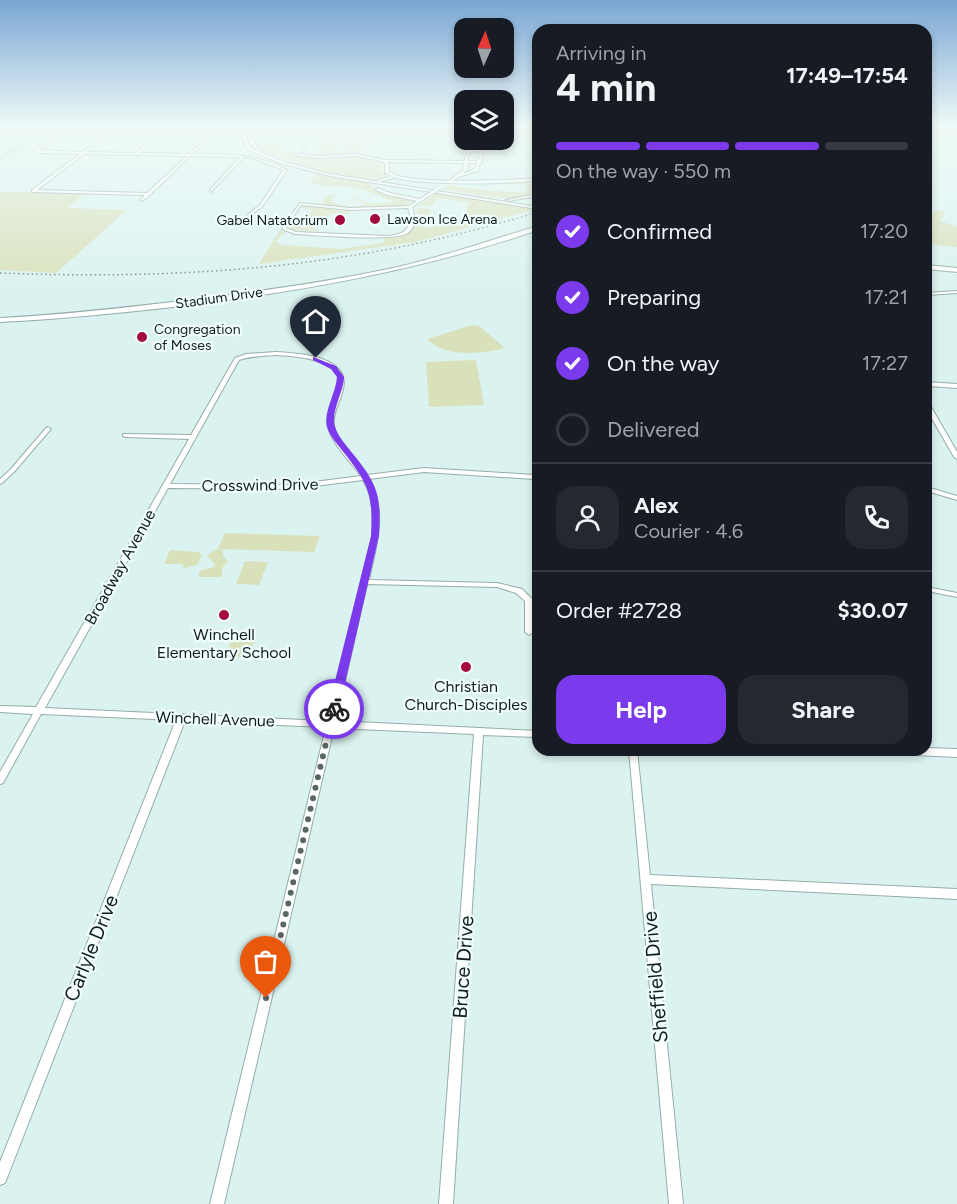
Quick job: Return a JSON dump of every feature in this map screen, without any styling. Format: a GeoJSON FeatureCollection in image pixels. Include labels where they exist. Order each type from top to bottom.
{"type":"FeatureCollection","features":[{"type":"Feature","properties":{"kind":"main road","name":"Stadium Drive"},"geometry":{"type":"LineString","coordinates":[[0,320],[206,301],[323,283],[449,255],[532,230]]}},
{"type":"Feature","properties":{"kind":"street"},"geometry":{"type":"LineString","coordinates":[[46,181],[33,191],[149,194]]}},
{"type":"Feature","properties":{"kind":"street"},"geometry":{"type":"LineString","coordinates":[[142,200],[162,181]]}},
{"type":"Feature","properties":{"kind":"street"},"geometry":{"type":"LineString","coordinates":[[211,191],[220,181]]}},
{"type":"Feature","properties":{"kind":"street"},"geometry":{"type":"LineString","coordinates":[[248,216],[261,206],[279,181]]}},
{"type":"Feature","properties":{"kind":"street"},"geometry":{"type":"LineString","coordinates":[[362,181],[532,206]]}},
{"type":"Feature","properties":{"kind":"street"},"geometry":{"type":"LineString","coordinates":[[362,181],[370,183],[376,189],[389,194],[420,200]]}},
{"type":"Feature","properties":{"kind":"street"},"geometry":{"type":"LineString","coordinates":[[380,181],[532,205]]}},
{"type":"Feature","properties":{"kind":"street"},"geometry":{"type":"LineString","coordinates":[[410,207],[413,217],[409,230],[404,234],[388,237],[295,233],[286,231],[284,228],[300,204],[350,209],[410,207],[448,181]]}},
{"type":"Feature","properties":{"kind":"street"},"geometry":{"type":"LineString","coordinates":[[484,181],[516,181]]}},
{"type":"Feature","properties":{"kind":"street"},"geometry":{"type":"LineString","coordinates":[[376,189],[386,185]]}},
{"type":"Feature","properties":{"kind":"street"},"geometry":{"type":"LineString","coordinates":[[508,201],[532,196]]}},
{"type":"Feature","properties":{"kind":"street"},"geometry":{"type":"LineString","coordinates":[[526,198],[523,201],[528,204]]}},
{"type":"Feature","properties":{"kind":"street"},"geometry":{"type":"LineString","coordinates":[[932,268],[957,270]]}},
{"type":"Feature","properties":{"kind":"street"},"geometry":{"type":"LineString","coordinates":[[932,294],[957,292]]}},
{"type":"Feature","properties":{"kind":"street","name":"Broadway Avenue"},"geometry":{"type":"LineString","coordinates":[[0,780],[237,359],[243,356],[316,358],[339,372],[341,382],[331,416],[331,426],[339,441],[368,477]]}},
{"type":"Feature","properties":{"kind":"street"},"geometry":{"type":"LineString","coordinates":[[932,384],[957,386]]}},
{"type":"Feature","properties":{"kind":"street"},"geometry":{"type":"LineString","coordinates":[[932,414],[957,457]]}},
{"type":"Feature","properties":{"kind":"street"},"geometry":{"type":"LineString","coordinates":[[0,482],[48,429]]}},
{"type":"Feature","properties":{"kind":"street"},"geometry":{"type":"LineString","coordinates":[[125,435],[194,437]]}},
{"type":"Feature","properties":{"kind":"street","name":"Crosswind Drive"},"geometry":{"type":"LineString","coordinates":[[165,486],[273,488],[424,470],[532,477]]}},
{"type":"Feature","properties":{"kind":"street"},"geometry":{"type":"LineString","coordinates":[[217,1204],[376,526],[375,500],[368,477]]}},
{"type":"Feature","properties":{"kind":"street"},"geometry":{"type":"LineString","coordinates":[[932,490],[957,498]]}},
{"type":"Feature","properties":{"kind":"street"},"geometry":{"type":"LineString","coordinates":[[364,582],[487,584],[512,588],[529,600],[529,632]]}},
{"type":"Feature","properties":{"kind":"street"},"geometry":{"type":"LineString","coordinates":[[932,591],[957,596]]}},
{"type":"Feature","properties":{"kind":"street","name":"Winchell Avenue"},"geometry":{"type":"LineString","coordinates":[[0,709],[532,734]]}},
{"type":"Feature","properties":{"kind":"street","name":"Carlyle Drive"},"geometry":{"type":"LineString","coordinates":[[0,1178],[182,717]]}},
{"type":"Feature","properties":{"kind":"street","name":"Bruce Drive"},"geometry":{"type":"LineString","coordinates":[[446,1204],[479,731]]}},
{"type":"Feature","properties":{"kind":"street"},"geometry":{"type":"LineString","coordinates":[[932,752],[957,753]]}},
{"type":"Feature","properties":{"kind":"street","name":"Sheffield Drive"},"geometry":{"type":"LineString","coordinates":[[634,756],[676,1204]]}},
{"type":"Feature","properties":{"kind":"street"},"geometry":{"type":"LineString","coordinates":[[645,879],[957,894]]}},
{"type":"Feature","properties":{"kind":"green space"},"geometry":{"type":"Polygon","coordinates":[[[311,181],[345,181],[342,185],[346,181],[359,181],[368,183],[382,193],[412,201],[405,205],[378,208],[305,203],[322,204],[324,200],[305,199],[325,200],[325,196],[307,196],[334,195],[331,201],[340,205],[365,204],[348,194],[370,204],[395,202],[360,188],[309,184],[311,181]]]}},
{"type":"Feature","properties":{"kind":"green space"},"geometry":{"type":"Polygon","coordinates":[[[532,181],[532,195],[512,200],[442,189],[454,183],[454,186],[492,191],[527,192],[527,185],[497,183],[532,181]]]}},
{"type":"Feature","properties":{"kind":"green space"},"geometry":{"type":"Polygon","coordinates":[[[0,192],[84,193],[67,208],[127,210],[56,273],[0,270],[0,192]]]}},
{"type":"Feature","properties":{"kind":"green space"},"geometry":{"type":"Polygon","coordinates":[[[436,193],[532,208],[532,211],[415,242],[259,264],[280,230],[287,233],[282,234],[276,242],[282,245],[342,249],[383,243],[386,238],[408,234],[421,213],[417,214],[416,208],[431,209],[423,226],[428,228],[464,219],[469,202],[437,198],[432,206],[418,206],[436,193]]]}},
{"type":"Feature","properties":{"kind":"green space"},"geometry":{"type":"Polygon","coordinates":[[[303,206],[350,210],[349,214],[330,213],[327,221],[314,228],[316,231],[289,230],[292,222],[306,221],[313,210],[300,208],[303,206]]]}},
{"type":"Feature","properties":{"kind":"green space"},"geometry":{"type":"Polygon","coordinates":[[[945,211],[941,221],[957,227],[957,247],[932,244],[932,213],[945,211]]]}},
{"type":"Feature","properties":{"kind":"green space"},"geometry":{"type":"Polygon","coordinates":[[[472,325],[479,326],[505,348],[475,353],[454,352],[435,345],[427,339],[472,325]]]}},
{"type":"Feature","properties":{"kind":"green space"},"geometry":{"type":"Polygon","coordinates":[[[476,360],[484,405],[429,407],[426,362],[476,360]]]}},
{"type":"Feature","properties":{"kind":"green space"},"geometry":{"type":"Polygon","coordinates":[[[225,533],[320,536],[314,552],[219,549],[223,551],[223,557],[228,561],[222,568],[222,577],[199,577],[199,571],[214,567],[215,565],[207,555],[218,549],[225,533]]]}},
{"type":"Feature","properties":{"kind":"green space"},"geometry":{"type":"Polygon","coordinates":[[[170,550],[198,552],[202,555],[197,565],[184,568],[182,564],[164,564],[170,550]]]}},
{"type":"Feature","properties":{"kind":"green space"},"geometry":{"type":"Polygon","coordinates":[[[245,561],[268,562],[259,585],[236,584],[245,561]]]}},
{"type":"Feature","properties":{"kind":"green space"},"geometry":{"type":"Polygon","coordinates":[[[256,632],[256,641],[242,657],[225,658],[233,635],[256,632]]]}},
{"type":"Feature","properties":{"kind":"railway"},"geometry":{"type":"LineString","coordinates":[[0,273],[138,274],[205,272],[272,266],[338,258],[404,246],[471,231],[532,214]]}},
{"type":"Feature","properties":{"kind":"way so far"},"geometry":{"type":"LineString","coordinates":[[266,998],[334,709]]}},
{"type":"Feature","properties":{"kind":"place","name":"Lawson Ice Arena"},"geometry":{"type":"Point","coordinates":[375,219]}},
{"type":"Feature","properties":{"kind":"place","name":"Gabel Natatorium"},"geometry":{"type":"Point","coordinates":[340,220]}},
{"type":"Feature","properties":{"kind":"place","name":"Congregation of Moses"},"geometry":{"type":"Point","coordinates":[142,337]}},
{"type":"Feature","properties":{"kind":"place","name":"Winchell Elementary School"},"geometry":{"type":"Point","coordinates":[224,615]}},
{"type":"Feature","properties":{"kind":"place","name":"Christian Church-Disciples"},"geometry":{"type":"Point","coordinates":[466,667]}},
{"type":"Feature","properties":{"kind":"route"},"geometry":{"type":"LineString","coordinates":[[316,358],[333,367],[341,377],[340,389],[329,422],[339,441],[368,477],[376,509],[375,536],[334,709]]}}]}
